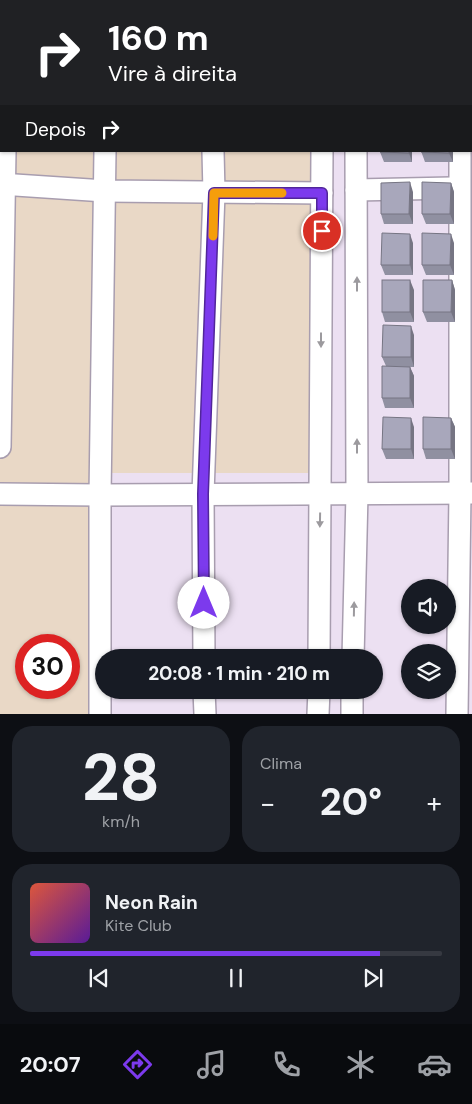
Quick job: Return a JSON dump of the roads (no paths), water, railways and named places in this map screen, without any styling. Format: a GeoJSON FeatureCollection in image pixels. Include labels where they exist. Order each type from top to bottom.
{"type":"FeatureCollection","features":[{"type":"Feature","properties":{"kind":"street"},"geometry":{"type":"LineString","coordinates":[[0,446],[2,184],[4,152]]}},
{"type":"Feature","properties":{"kind":"street"},"geometry":{"type":"LineString","coordinates":[[100,714],[100,495],[105,152]]}},
{"type":"Feature","properties":{"kind":"street"},"geometry":{"type":"LineString","coordinates":[[204,649],[203,494],[214,193],[213,152]]}},
{"type":"Feature","properties":{"kind":"street"},"geometry":{"type":"LineString","coordinates":[[319,649],[322,152]]}},
{"type":"Feature","properties":{"kind":"street"},"geometry":{"type":"LineString","coordinates":[[353,649],[357,494],[356,152]]}},
{"type":"Feature","properties":{"kind":"street"},"geometry":{"type":"LineString","coordinates":[[457,714],[466,493],[466,188],[460,152]]}},
{"type":"Feature","properties":{"kind":"street"},"geometry":{"type":"LineString","coordinates":[[2,184],[105,191],[322,193]]}},
{"type":"Feature","properties":{"kind":"street"},"geometry":{"type":"LineString","coordinates":[[356,190],[466,188]]}},
{"type":"Feature","properties":{"kind":"street"},"geometry":{"type":"LineString","coordinates":[[0,494],[466,493]]}},
{"type":"Feature","properties":{"kind":"street"},"geometry":{"type":"LineString","coordinates":[[204,699],[205,714]]}},
{"type":"Feature","properties":{"kind":"street"},"geometry":{"type":"LineString","coordinates":[[318,714],[319,699]]}},
{"type":"Feature","properties":{"kind":"street"},"geometry":{"type":"LineString","coordinates":[[352,699],[352,714]]}}]}
